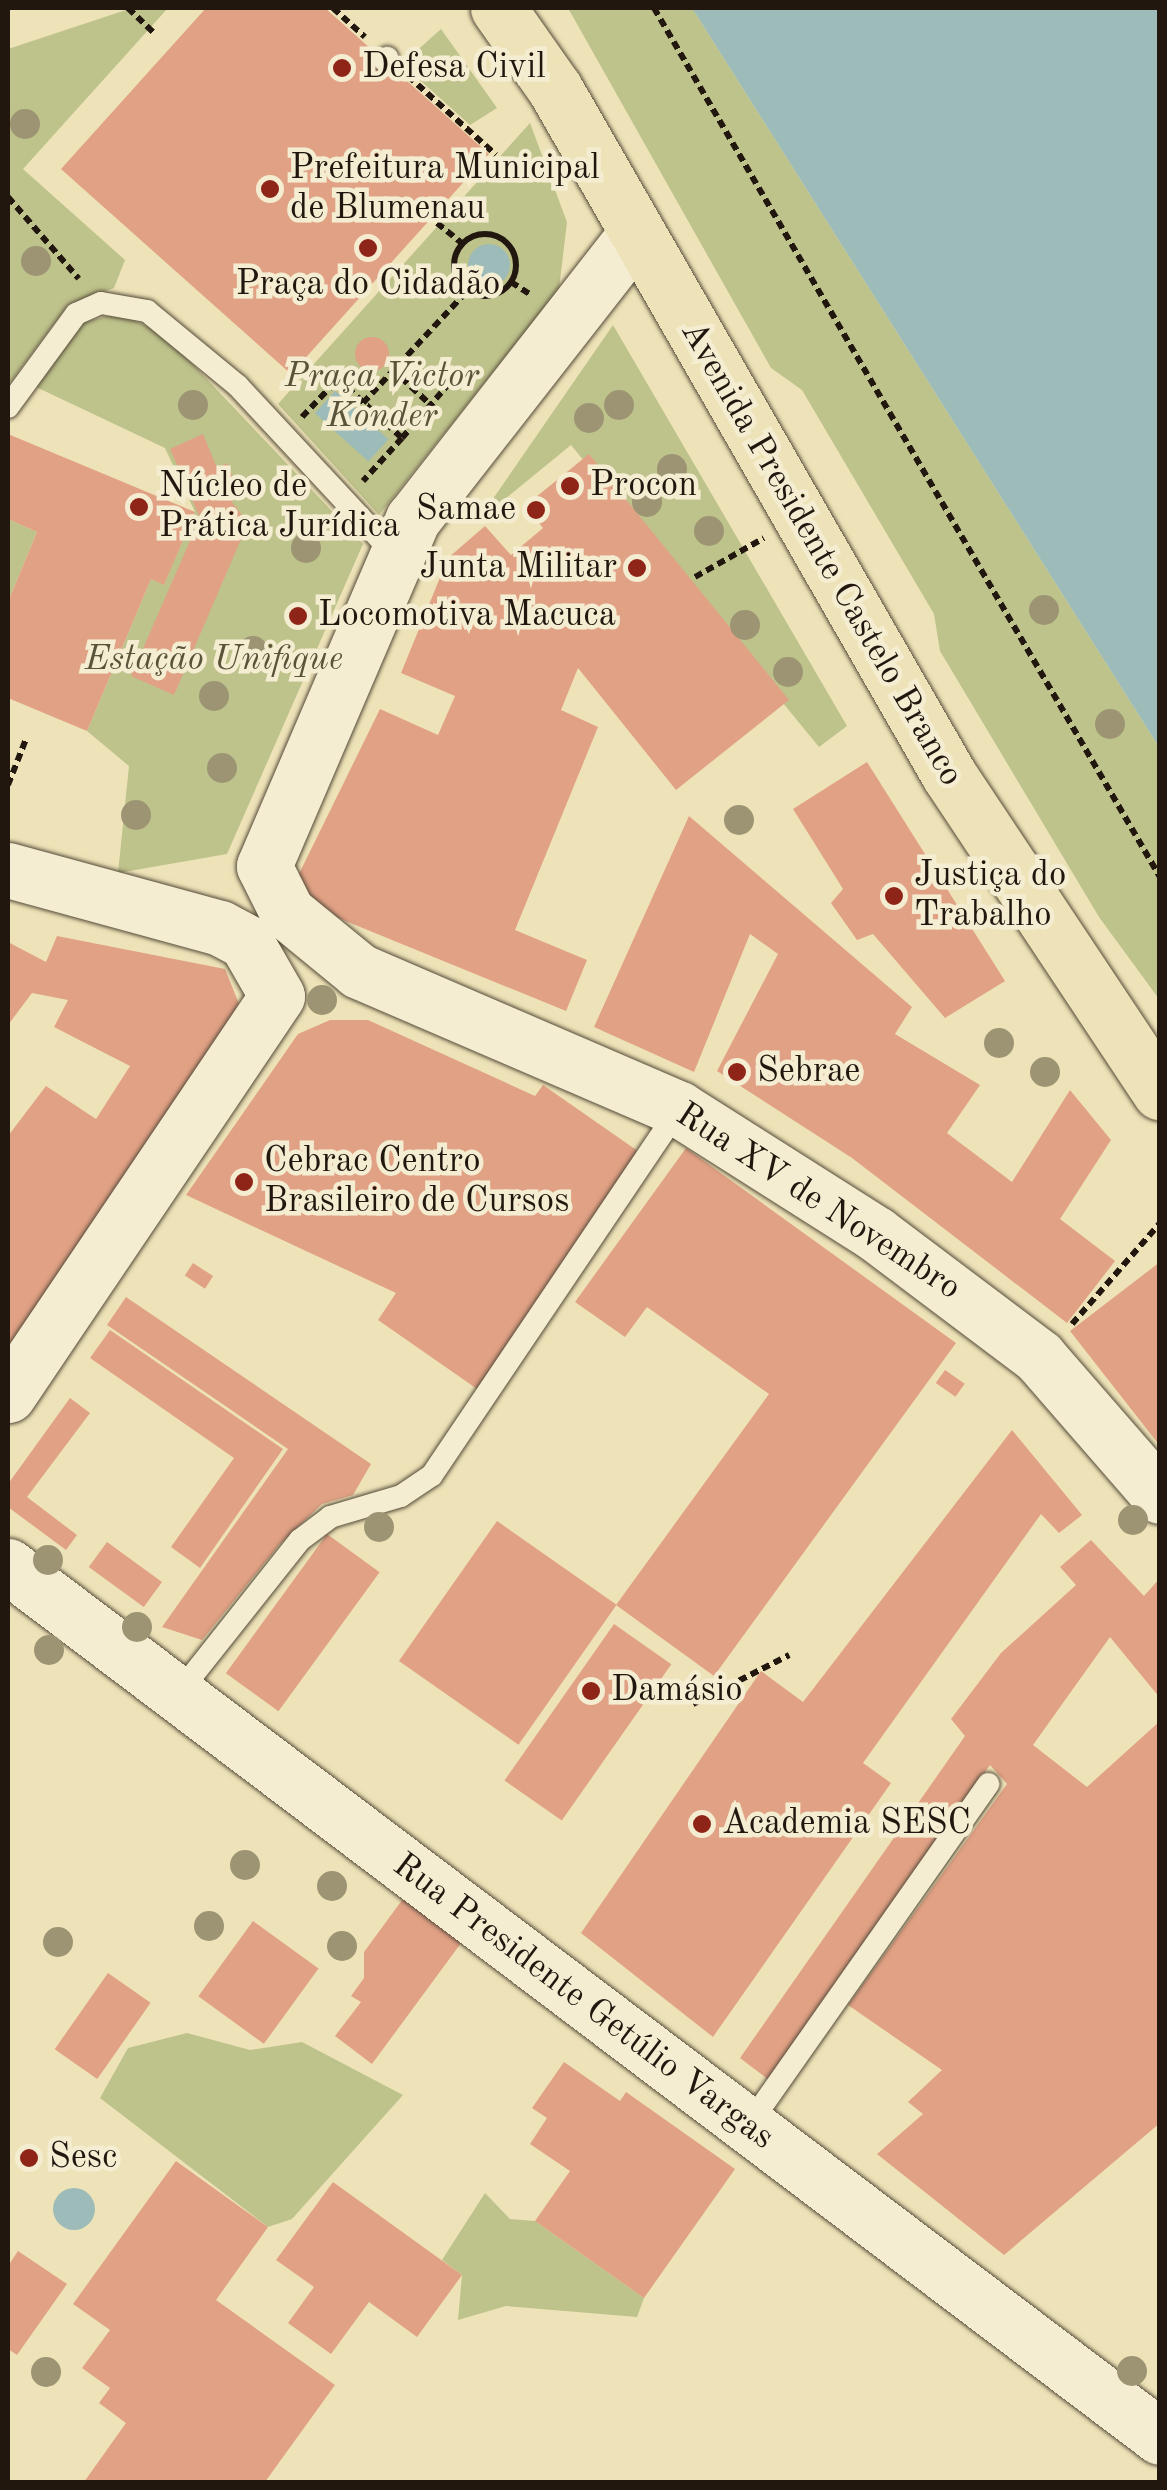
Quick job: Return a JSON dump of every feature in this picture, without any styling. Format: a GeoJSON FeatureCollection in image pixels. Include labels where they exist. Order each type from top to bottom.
{"type":"FeatureCollection","features":[{"type":"Feature","properties":{"kind":"main road","name":"Avenida Presidente Castelo Branco"},"geometry":{"type":"LineString","coordinates":[[498,8],[969,806],[1160,1092]]}},
{"type":"Feature","properties":{"kind":"street"},"geometry":{"type":"LineString","coordinates":[[139,900],[228,886],[264,866],[393,553],[635,235]]}},
{"type":"Feature","properties":{"kind":"street","name":"Rua XV de Novembro"},"geometry":{"type":"LineString","coordinates":[[264,866],[287,912],[359,971],[679,1109],[876,1234],[1039,1357],[1160,1496]]}},
{"type":"Feature","properties":{"kind":"street"},"geometry":{"type":"LineString","coordinates":[[8,870],[139,900],[246,942],[277,996]]}},
{"type":"Feature","properties":{"kind":"street"},"geometry":{"type":"LineString","coordinates":[[8,1395],[277,996],[359,971]]}},
{"type":"Feature","properties":{"kind":"street","name":"Rua Presidente Getúlio Vargas"},"geometry":{"type":"LineString","coordinates":[[8,1566],[1160,2437]]}},
{"type":"Feature","properties":{"kind":"lane"},"geometry":{"type":"LineString","coordinates":[[8,408],[76,314],[100,303],[146,312],[178,331],[284,436],[393,553]]}},
{"type":"Feature","properties":{"kind":"lane"},"geometry":{"type":"LineString","coordinates":[[177,1694],[300,1540],[330,1517],[402,1496],[432,1475],[679,1109]]}},
{"type":"Feature","properties":{"kind":"lane"},"geometry":{"type":"LineString","coordinates":[[748,2126],[988,1784]]}},
{"type":"Feature","properties":{"kind":"path"},"geometry":{"type":"LineString","coordinates":[[128,8],[156,34]]}},
{"type":"Feature","properties":{"kind":"path"},"geometry":{"type":"LineString","coordinates":[[333,8],[496,155]]}},
{"type":"Feature","properties":{"kind":"path"},"geometry":{"type":"LineString","coordinates":[[654,8],[1160,877]]}},
{"type":"Feature","properties":{"kind":"path"},"geometry":{"type":"LineString","coordinates":[[8,198],[100,303]]}},
{"type":"Feature","properties":{"kind":"path"},"geometry":{"type":"LineString","coordinates":[[437,223],[462,244]]}},
{"type":"Feature","properties":{"kind":"path"},"geometry":{"type":"LineString","coordinates":[[363,402],[468,290],[504,289],[516,264],[496,236],[462,244]]}},
{"type":"Feature","properties":{"kind":"path"},"geometry":{"type":"LineString","coordinates":[[462,244],[454,269],[468,290]]}},
{"type":"Feature","properties":{"kind":"path"},"geometry":{"type":"LineString","coordinates":[[392,370],[431,406]]}},
{"type":"Feature","properties":{"kind":"path"},"geometry":{"type":"LineString","coordinates":[[344,502],[459,372]]}},
{"type":"Feature","properties":{"kind":"path"},"geometry":{"type":"LineString","coordinates":[[284,436],[338,379],[402,438]]}},
{"type":"Feature","properties":{"kind":"path"},"geometry":{"type":"LineString","coordinates":[[695,577],[798,518]]}},
{"type":"Feature","properties":{"kind":"path"},"geometry":{"type":"LineString","coordinates":[[8,785],[26,739]]}},
{"type":"Feature","properties":{"kind":"path"},"geometry":{"type":"LineString","coordinates":[[1039,1357],[1160,1223]]}},
{"type":"Feature","properties":{"kind":"path"},"geometry":{"type":"LineString","coordinates":[[693,1704],[790,1654]]}},
{"type":"Feature","properties":{"kind":"green space"},"geometry":{"type":"Polygon","coordinates":[[[132,8],[168,8],[23,169],[125,260],[114,288],[68,305],[8,385],[8,49],[132,8]]]}},
{"type":"Feature","properties":{"kind":"green space"},"geometry":{"type":"Polygon","coordinates":[[[568,8],[692,8],[1159,747],[1159,999],[1099,917],[940,651],[934,614],[802,390],[771,368],[568,8]]]}},
{"type":"Feature","properties":{"kind":"green space"},"geometry":{"type":"Polygon","coordinates":[[[441,29],[497,108],[470,125],[402,64],[441,29]]]}},
{"type":"Feature","properties":{"kind":"green space","name":"Praça Victor Konder"},"geometry":{"type":"Polygon","coordinates":[[[530,123],[567,222],[559,289],[379,515],[278,404],[530,123]]]}},
{"type":"Feature","properties":{"kind":"green space","name":"Estação Unifique"},"geometry":{"type":"Polygon","coordinates":[[[120,313],[166,336],[363,544],[227,854],[118,873],[129,766],[87,731],[151,579],[164,584],[195,512],[165,448],[34,386],[85,322],[120,313]]]}},
{"type":"Feature","properties":{"kind":"green space"},"geometry":{"type":"Polygon","coordinates":[[[613,325],[847,726],[819,747],[571,445],[477,522],[613,325]]]}},
{"type":"Feature","properties":{"kind":"green space"},"geometry":{"type":"Polygon","coordinates":[[[8,519],[37,532],[8,602],[8,519]]]}},
{"type":"Feature","properties":{"kind":"green space"},"geometry":{"type":"Polygon","coordinates":[[[187,2033],[250,2050],[302,2042],[403,2095],[292,2219],[268,2227],[100,2098],[128,2048],[187,2033]]]}},
{"type":"Feature","properties":{"kind":"green space"},"geometry":{"type":"Polygon","coordinates":[[[485,2193],[510,2219],[535,2221],[644,2298],[637,2317],[506,2306],[458,2320],[462,2275],[442,2260],[485,2193]]]}},
{"type":"Feature","properties":{"kind":"water"},"geometry":{"type":"Polygon","coordinates":[[[692,8],[1159,8],[1159,747],[692,8]]]}},
{"type":"Feature","properties":{"kind":"water"},"geometry":{"type":"Polygon","coordinates":[[[489,244],[504,250],[510,265],[504,280],[489,286],[474,280],[468,265],[474,250],[489,244]]]}},
{"type":"Feature","properties":{"kind":"water"},"geometry":{"type":"Polygon","coordinates":[[[335,391],[389,439],[368,461],[315,413],[335,391]]]}},
{"type":"Feature","properties":{"kind":"water"},"geometry":{"type":"Polygon","coordinates":[[[74,2188],[89,2194],[95,2209],[89,2224],[74,2230],[59,2224],[53,2209],[59,2194],[74,2188]]]}},
{"type":"Feature","properties":{"kind":"building","name":"Prefeitura Municipal de Blumenau"},"geometry":{"type":"Polygon","coordinates":[[[206,8],[325,8],[489,154],[291,374],[61,169],[206,8]]]}},
{"type":"Feature","properties":{"kind":"building"},"geometry":{"type":"Polygon","coordinates":[[[372,337],[384,342],[389,354],[384,366],[372,371],[360,366],[355,354],[360,342],[372,337]]]}},
{"type":"Feature","properties":{"kind":"building"},"geometry":{"type":"Polygon","coordinates":[[[8,434],[195,512],[164,585],[151,579],[87,731],[8,698],[8,602],[37,532],[8,519],[8,434]]]}},
{"type":"Feature","properties":{"kind":"building"},"geometry":{"type":"Polygon","coordinates":[[[203,434],[217,468],[227,463],[241,497],[231,501],[248,523],[174,695],[131,676],[200,518],[170,449],[203,434]]]}},
{"type":"Feature","properties":{"kind":"building"},"geometry":{"type":"Polygon","coordinates":[[[589,454],[789,700],[676,790],[578,668],[561,710],[598,727],[515,930],[587,960],[566,1011],[304,904],[294,884],[380,709],[438,735],[455,696],[401,673],[448,558],[485,526],[511,555],[543,528],[525,506],[589,454]]]}},
{"type":"Feature","properties":{"kind":"building","name":"Justiça do Trabalho"},"geometry":{"type":"Polygon","coordinates":[[[867,762],[1005,981],[945,1018],[873,934],[857,940],[831,903],[843,889],[793,809],[867,762]]]}},
{"type":"Feature","properties":{"kind":"building"},"geometry":{"type":"Polygon","coordinates":[[[689,816],[912,1007],[895,1034],[980,1085],[947,1133],[1012,1182],[1070,1090],[1111,1140],[1060,1219],[1115,1261],[1067,1323],[852,1158],[717,1071],[778,954],[750,934],[694,1072],[594,1027],[689,816]]]}},
{"type":"Feature","properties":{"kind":"building"},"geometry":{"type":"Polygon","coordinates":[[[57,936],[225,969],[239,1004],[8,1355],[8,1136],[46,1086],[96,1119],[130,1066],[54,1027],[68,1000],[32,993],[8,1025],[8,942],[46,962],[57,936]]]}},
{"type":"Feature","properties":{"kind":"building"},"geometry":{"type":"Polygon","coordinates":[[[330,1020],[368,1020],[535,1096],[543,1085],[645,1156],[480,1391],[378,1320],[396,1293],[186,1195],[298,1034],[330,1020]]]}},
{"type":"Feature","properties":{"kind":"building"},"geometry":{"type":"Polygon","coordinates":[[[686,1148],[956,1343],[714,1676],[616,1605],[769,1394],[647,1307],[625,1337],[575,1302],[686,1148]]]}},
{"type":"Feature","properties":{"kind":"building"},"geometry":{"type":"Polygon","coordinates":[[[1160,1262],[1160,1446],[1070,1331],[1160,1262]]]}},
{"type":"Feature","properties":{"kind":"building"},"geometry":{"type":"Polygon","coordinates":[[[193,1263],[213,1276],[205,1289],[185,1276],[193,1263]]]}},
{"type":"Feature","properties":{"kind":"building"},"geometry":{"type":"Polygon","coordinates":[[[126,1297],[371,1464],[353,1495],[322,1504],[280,1544],[202,1640],[162,1627],[288,1449],[107,1325],[126,1297]]]}},
{"type":"Feature","properties":{"kind":"building"},"geometry":{"type":"Polygon","coordinates":[[[110,1330],[283,1449],[200,1568],[171,1547],[234,1458],[90,1358],[110,1330]]]}},
{"type":"Feature","properties":{"kind":"building"},"geometry":{"type":"Polygon","coordinates":[[[945,1370],[965,1384],[955,1397],[936,1383],[945,1370]]]}},
{"type":"Feature","properties":{"kind":"building"},"geometry":{"type":"Polygon","coordinates":[[[70,1398],[90,1413],[27,1497],[77,1535],[66,1550],[8,1507],[8,1484],[70,1398]]]}},
{"type":"Feature","properties":{"kind":"building"},"geometry":{"type":"Polygon","coordinates":[[[1012,1430],[1082,1515],[1059,1533],[1041,1514],[863,1763],[891,1783],[713,2037],[581,1933],[761,1671],[803,1702],[1012,1430]]]}},
{"type":"Feature","properties":{"kind":"building"},"geometry":{"type":"Polygon","coordinates":[[[497,1521],[617,1605],[519,1745],[399,1661],[497,1521]]]}},
{"type":"Feature","properties":{"kind":"building"},"geometry":{"type":"Polygon","coordinates":[[[327,1534],[380,1572],[278,1711],[226,1673],[327,1534]]]}},
{"type":"Feature","properties":{"kind":"building"},"geometry":{"type":"Polygon","coordinates":[[[1091,1540],[1144,1596],[1160,1578],[1160,1698],[1110,1637],[1033,1745],[1087,1787],[1160,1721],[1160,2123],[1004,2255],[877,2154],[923,2114],[908,2102],[942,2070],[848,2005],[1007,1784],[990,1765],[769,2080],[740,2058],[965,1736],[951,1719],[1001,1653],[1076,1585],[1060,1567],[1091,1540]]]}},
{"type":"Feature","properties":{"kind":"building"},"geometry":{"type":"Polygon","coordinates":[[[107,1542],[162,1582],[144,1607],[89,1567],[107,1542]]]}},
{"type":"Feature","properties":{"kind":"building"},"geometry":{"type":"Polygon","coordinates":[[[614,1624],[671,1664],[562,1821],[504,1780],[614,1624]]]}},
{"type":"Feature","properties":{"kind":"building"},"geometry":{"type":"Polygon","coordinates":[[[408,1892],[467,1935],[372,2064],[335,2036],[361,2002],[351,1996],[364,1978],[364,1952],[408,1892]]]}},
{"type":"Feature","properties":{"kind":"building"},"geometry":{"type":"Polygon","coordinates":[[[253,1921],[319,1969],[264,2044],[198,1996],[253,1921]]]}},
{"type":"Feature","properties":{"kind":"building"},"geometry":{"type":"Polygon","coordinates":[[[108,1973],[151,2003],[97,2079],[55,2049],[108,1973]]]}},
{"type":"Feature","properties":{"kind":"building"},"geometry":{"type":"Polygon","coordinates":[[[564,2062],[620,2101],[626,2092],[735,2169],[644,2298],[535,2221],[570,2171],[530,2144],[547,2118],[532,2108],[564,2062]]]}},
{"type":"Feature","properties":{"kind":"building"},"geometry":{"type":"Polygon","coordinates":[[[176,2161],[268,2227],[216,2300],[335,2385],[265,2482],[84,2482],[126,2423],[99,2403],[110,2388],[82,2368],[110,2330],[73,2304],[176,2161]]]}},
{"type":"Feature","properties":{"kind":"building"},"geometry":{"type":"Polygon","coordinates":[[[333,2182],[462,2275],[417,2337],[369,2302],[331,2354],[288,2323],[314,2287],[276,2260],[333,2182]]]}},
{"type":"Feature","properties":{"kind":"building"},"geometry":{"type":"Polygon","coordinates":[[[18,2251],[67,2284],[17,2355],[8,2349],[8,2266],[18,2251]]]}},
{"type":"Feature","properties":{"kind":"place","name":"Defesa Civil"},"geometry":{"type":"Point","coordinates":[342,68]}},
{"type":"Feature","properties":{"kind":"place","name":"Prefeitura Municipal de Blumenau"},"geometry":{"type":"Point","coordinates":[270,189]}},
{"type":"Feature","properties":{"kind":"place","name":"Praça do Cidadão"},"geometry":{"type":"Point","coordinates":[368,248]}},
{"type":"Feature","properties":{"kind":"place","name":"Procon"},"geometry":{"type":"Point","coordinates":[570,486]}},
{"type":"Feature","properties":{"kind":"place","name":"Núcleo de Prática Jurídica"},"geometry":{"type":"Point","coordinates":[139,507]}},
{"type":"Feature","properties":{"kind":"place","name":"Samae"},"geometry":{"type":"Point","coordinates":[536,510]}},
{"type":"Feature","properties":{"kind":"place","name":"Junta Militar"},"geometry":{"type":"Point","coordinates":[637,568]}},
{"type":"Feature","properties":{"kind":"place","name":"Locomotiva Macuca"},"geometry":{"type":"Point","coordinates":[298,616]}},
{"type":"Feature","properties":{"kind":"place","name":"Justiça do Trabalho"},"geometry":{"type":"Point","coordinates":[894,896]}},
{"type":"Feature","properties":{"kind":"place","name":"Sebrae"},"geometry":{"type":"Point","coordinates":[737,1072]}},
{"type":"Feature","properties":{"kind":"place","name":"Cebrac Centro Brasileiro de Cursos"},"geometry":{"type":"Point","coordinates":[244,1182]}},
{"type":"Feature","properties":{"kind":"place","name":"Damásio"},"geometry":{"type":"Point","coordinates":[591,1691]}},
{"type":"Feature","properties":{"kind":"place","name":"Academia SESC"},"geometry":{"type":"Point","coordinates":[702,1824]}},
{"type":"Feature","properties":{"kind":"place","name":"Sesc"},"geometry":{"type":"Point","coordinates":[29,2158]}}]}
